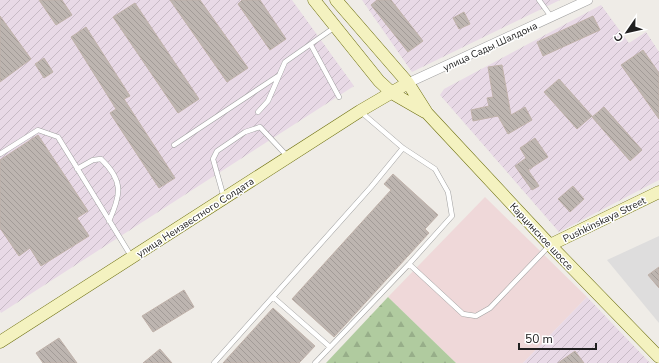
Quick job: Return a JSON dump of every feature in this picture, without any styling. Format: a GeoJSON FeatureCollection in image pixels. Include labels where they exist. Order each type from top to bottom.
{"type":"FeatureCollection","features":[{"type":"Feature","properties":{"kind":"main road","name":"Карцинское шоссе"},"geometry":{"type":"LineString","coordinates":[[314,0],[379,81],[392,93],[428,113]]}},
{"type":"Feature","properties":{"kind":"main road","name":"Карцинское шоссе"},"geometry":{"type":"LineString","coordinates":[[336,0],[408,83],[428,113],[550,245],[659,358]]}},
{"type":"Feature","properties":{"kind":"main road","name":"улица Сады Шалдона"},"geometry":{"type":"LineString","coordinates":[[392,93],[408,83]]}},
{"type":"Feature","properties":{"kind":"main road","name":"улица Неизвестного Солдата"},"geometry":{"type":"LineString","coordinates":[[1,340],[360,111],[392,93]]}},
{"type":"Feature","properties":{"kind":"main road","name":"Pushkinskaya Street"},"geometry":{"type":"LineString","coordinates":[[550,245],[659,192]]}},
{"type":"Feature","properties":{"kind":"street","name":"улица Сады Шалдона"},"geometry":{"type":"LineString","coordinates":[[408,83],[552,18],[588,0]]}},
{"type":"Feature","properties":{"kind":"lane"},"geometry":{"type":"LineString","coordinates":[[539,0],[552,18]]}},
{"type":"Feature","properties":{"kind":"lane"},"geometry":{"type":"LineString","coordinates":[[258,112],[268,102],[285,62],[335,27]]}},
{"type":"Feature","properties":{"kind":"lane"},"geometry":{"type":"LineString","coordinates":[[311,45],[339,97]]}},
{"type":"Feature","properties":{"kind":"lane"},"geometry":{"type":"LineString","coordinates":[[174,145],[278,76]]}},
{"type":"Feature","properties":{"kind":"lane"},"geometry":{"type":"LineString","coordinates":[[315,363],[409,264],[452,216],[448,192],[436,169],[403,148],[360,111]]}},
{"type":"Feature","properties":{"kind":"lane"},"geometry":{"type":"LineString","coordinates":[[224,198],[213,159],[218,151],[245,132],[260,127],[288,157]]}},
{"type":"Feature","properties":{"kind":"lane"},"geometry":{"type":"LineString","coordinates":[[0,154],[38,130],[46,131],[58,136],[132,257]]}},
{"type":"Feature","properties":{"kind":"lane"},"geometry":{"type":"LineString","coordinates":[[214,363],[403,148]]}},
{"type":"Feature","properties":{"kind":"lane"},"geometry":{"type":"LineString","coordinates":[[77,169],[94,160],[101,159],[108,166],[116,179],[120,196],[109,221]]}},
{"type":"Feature","properties":{"kind":"lane"},"geometry":{"type":"LineString","coordinates":[[409,264],[463,314],[476,316],[490,308],[550,245]]}},
{"type":"Feature","properties":{"kind":"lane"},"geometry":{"type":"LineString","coordinates":[[273,296],[330,347]]}},
{"type":"Feature","properties":{"kind":"shaded area"},"geometry":{"type":"Polygon","coordinates":[[[0,0],[292,0],[354,86],[1,313],[0,0]]]}},
{"type":"Feature","properties":{"kind":"shaded area"},"geometry":{"type":"Polygon","coordinates":[[[362,0],[560,0],[412,72],[362,0]]]}},
{"type":"Feature","properties":{"kind":"shaded area"},"geometry":{"type":"Polygon","coordinates":[[[601,5],[629,43],[646,32],[659,52],[659,180],[559,232],[440,95],[444,89],[601,5]]]}},
{"type":"Feature","properties":{"kind":"shaded area"},"geometry":{"type":"Polygon","coordinates":[[[485,197],[587,297],[523,363],[456,363],[388,297],[485,197]]]}},
{"type":"Feature","properties":{"kind":"shaded area"},"geometry":{"type":"Polygon","coordinates":[[[659,236],[659,323],[607,260],[659,236]]]}},
{"type":"Feature","properties":{"kind":"shaded area"},"geometry":{"type":"Polygon","coordinates":[[[587,297],[650,363],[523,363],[587,297]]]}},
{"type":"Feature","properties":{"kind":"green space"},"geometry":{"type":"Polygon","coordinates":[[[388,297],[456,363],[326,363],[388,297]]]}},
{"type":"Feature","properties":{"kind":"building"},"geometry":{"type":"Polygon","coordinates":[[[39,0],[62,0],[72,15],[56,25],[39,0]]]}},
{"type":"Feature","properties":{"kind":"building"},"geometry":{"type":"Polygon","coordinates":[[[170,0],[200,0],[248,68],[227,82],[170,0]]]}},
{"type":"Feature","properties":{"kind":"building"},"geometry":{"type":"Polygon","coordinates":[[[242,0],[260,0],[286,39],[270,50],[238,4],[242,0]]]}},
{"type":"Feature","properties":{"kind":"building"},"geometry":{"type":"Polygon","coordinates":[[[377,0],[391,0],[423,41],[408,52],[371,5],[377,0]]]}},
{"type":"Feature","properties":{"kind":"building"},"geometry":{"type":"Polygon","coordinates":[[[135,3],[199,99],[178,113],[113,17],[135,3]]]}},
{"type":"Feature","properties":{"kind":"building"},"geometry":{"type":"Polygon","coordinates":[[[464,12],[470,24],[459,29],[453,18],[464,12]]]}},
{"type":"Feature","properties":{"kind":"building"},"geometry":{"type":"Polygon","coordinates":[[[0,16],[31,59],[0,82],[0,16]]]}},
{"type":"Feature","properties":{"kind":"building"},"geometry":{"type":"Polygon","coordinates":[[[593,16],[600,30],[543,56],[537,42],[593,16]]]}},
{"type":"Feature","properties":{"kind":"building"},"geometry":{"type":"Polygon","coordinates":[[[86,27],[130,96],[124,99],[175,178],[159,188],[110,113],[116,109],[71,37],[86,27]]]}},
{"type":"Feature","properties":{"kind":"building"},"geometry":{"type":"Polygon","coordinates":[[[643,50],[659,73],[659,119],[621,65],[643,50]]]}},
{"type":"Feature","properties":{"kind":"building"},"geometry":{"type":"Polygon","coordinates":[[[44,58],[53,72],[44,78],[35,64],[44,58]]]}},
{"type":"Feature","properties":{"kind":"building"},"geometry":{"type":"Polygon","coordinates":[[[502,65],[511,115],[525,107],[532,120],[508,134],[498,116],[473,121],[471,110],[489,106],[487,98],[493,97],[488,67],[502,65]]]}},
{"type":"Feature","properties":{"kind":"building"},"geometry":{"type":"Polygon","coordinates":[[[559,79],[592,116],[577,129],[544,92],[559,79]]]}},
{"type":"Feature","properties":{"kind":"building"},"geometry":{"type":"Polygon","coordinates":[[[604,107],[642,150],[630,161],[592,117],[604,107]]]}},
{"type":"Feature","properties":{"kind":"building"},"geometry":{"type":"Polygon","coordinates":[[[38,135],[88,211],[77,218],[89,236],[41,266],[30,248],[19,256],[0,228],[0,160],[38,135]]]}},
{"type":"Feature","properties":{"kind":"building"},"geometry":{"type":"Polygon","coordinates":[[[535,138],[548,157],[528,170],[539,186],[532,190],[515,166],[526,158],[520,148],[535,138]]]}},
{"type":"Feature","properties":{"kind":"building"},"geometry":{"type":"Polygon","coordinates":[[[393,174],[438,215],[425,229],[429,233],[334,337],[292,299],[391,190],[384,184],[393,174]]]}},
{"type":"Feature","properties":{"kind":"building"},"geometry":{"type":"Polygon","coordinates":[[[573,186],[584,199],[570,212],[558,199],[573,186]]]}},
{"type":"Feature","properties":{"kind":"building"},"geometry":{"type":"Polygon","coordinates":[[[659,267],[659,288],[648,275],[659,267]]]}},
{"type":"Feature","properties":{"kind":"building"},"geometry":{"type":"Polygon","coordinates":[[[184,290],[194,307],[153,332],[142,316],[184,290]]]}},
{"type":"Feature","properties":{"kind":"building"},"geometry":{"type":"Polygon","coordinates":[[[273,308],[315,346],[299,363],[223,363],[273,308]]]}},
{"type":"Feature","properties":{"kind":"building"},"geometry":{"type":"Polygon","coordinates":[[[59,338],[77,363],[43,363],[36,353],[59,338]]]}},
{"type":"Feature","properties":{"kind":"building"},"geometry":{"type":"Polygon","coordinates":[[[160,349],[172,363],[143,363],[160,349]]]}},
{"type":"Feature","properties":{"kind":"building"},"geometry":{"type":"Polygon","coordinates":[[[575,351],[584,363],[558,363],[575,351]]]}}]}
